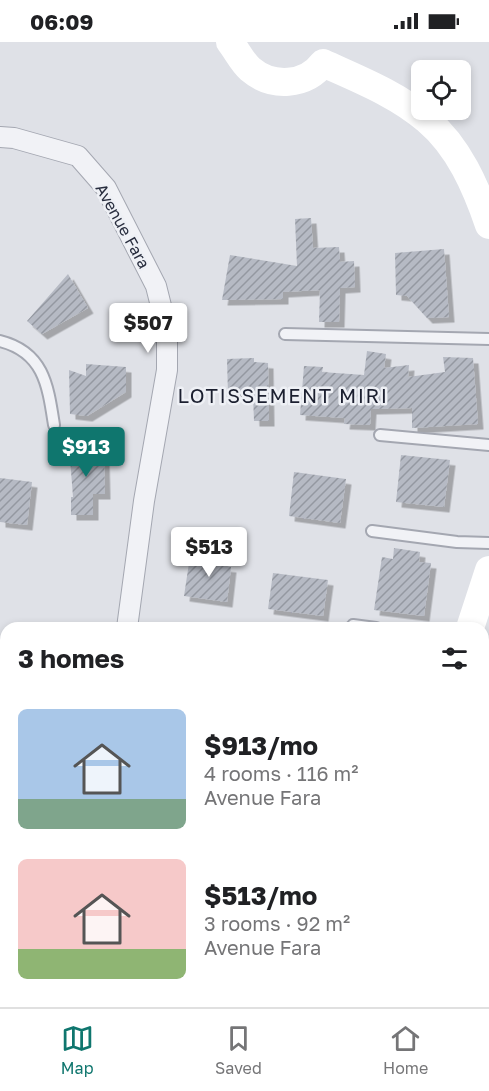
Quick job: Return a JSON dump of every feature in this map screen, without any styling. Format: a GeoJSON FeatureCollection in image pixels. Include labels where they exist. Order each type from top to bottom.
{"type":"FeatureCollection","features":[{"type":"Feature","properties":{"kind":"main road"},"geometry":{"type":"LineString","coordinates":[[231,42],[251,70],[264,78],[279,82],[294,81],[308,76],[323,63],[382,90],[429,122],[456,153],[479,196],[489,225]]}},
{"type":"Feature","properties":{"kind":"main road"},"geometry":{"type":"LineString","coordinates":[[472,622],[489,570]]}},
{"type":"Feature","properties":{"kind":"street","name":"Avenue Fara"},"geometry":{"type":"LineString","coordinates":[[0,137],[14,138],[78,156],[106,188],[156,286],[162,308],[167,330],[167,370],[144,501],[128,622]]}},
{"type":"Feature","properties":{"kind":"lane"},"geometry":{"type":"LineString","coordinates":[[285,334],[489,339]]}},
{"type":"Feature","properties":{"kind":"lane"},"geometry":{"type":"LineString","coordinates":[[0,341],[22,350],[32,358],[42,372],[54,425]]}},
{"type":"Feature","properties":{"kind":"lane"},"geometry":{"type":"LineString","coordinates":[[380,435],[489,446]]}},
{"type":"Feature","properties":{"kind":"lane"},"geometry":{"type":"LineString","coordinates":[[372,531],[457,542],[489,543]]}},
{"type":"Feature","properties":{"kind":"building"},"geometry":{"type":"Polygon","coordinates":[[[311,218],[313,248],[339,247],[340,262],[354,261],[355,287],[340,288],[339,322],[319,322],[320,290],[283,292],[283,299],[222,300],[230,255],[297,266],[295,219],[311,218]]]}},
{"type":"Feature","properties":{"kind":"building"},"geometry":{"type":"Polygon","coordinates":[[[444,249],[449,317],[427,318],[407,296],[396,295],[395,253],[444,249]]]}},
{"type":"Feature","properties":{"kind":"building"},"geometry":{"type":"Polygon","coordinates":[[[68,274],[88,308],[42,334],[27,321],[68,274]]]}},
{"type":"Feature","properties":{"kind":"building"},"geometry":{"type":"Polygon","coordinates":[[[367,351],[386,354],[384,368],[409,365],[408,377],[445,372],[443,357],[473,358],[478,424],[412,428],[412,408],[371,409],[370,425],[344,424],[345,418],[300,415],[304,366],[323,367],[322,372],[364,375],[367,351]]]}},
{"type":"Feature","properties":{"kind":"building"},"geometry":{"type":"Polygon","coordinates":[[[254,358],[254,362],[268,363],[269,421],[254,421],[253,395],[228,395],[227,359],[254,358]]]}},
{"type":"Feature","properties":{"kind":"building"},"geometry":{"type":"Polygon","coordinates":[[[86,364],[126,367],[126,392],[87,416],[70,414],[69,370],[86,376],[86,364]]]}},
{"type":"Feature","properties":{"kind":"building"},"geometry":{"type":"Polygon","coordinates":[[[93,444],[93,456],[104,456],[105,494],[93,494],[93,515],[71,515],[71,497],[73,497],[69,445],[93,444]]]}},
{"type":"Feature","properties":{"kind":"building"},"geometry":{"type":"Polygon","coordinates":[[[401,455],[450,460],[444,507],[396,502],[401,455]]]}},
{"type":"Feature","properties":{"kind":"building"},"geometry":{"type":"Polygon","coordinates":[[[294,472],[346,479],[340,523],[289,516],[294,472]]]}},
{"type":"Feature","properties":{"kind":"building"},"geometry":{"type":"Polygon","coordinates":[[[0,478],[32,482],[27,525],[0,522],[0,478]]]}},
{"type":"Feature","properties":{"kind":"building"},"geometry":{"type":"Polygon","coordinates":[[[206,547],[224,550],[222,566],[231,567],[227,602],[184,596],[189,563],[203,565],[206,547]]]}},
{"type":"Feature","properties":{"kind":"building"},"geometry":{"type":"Polygon","coordinates":[[[394,548],[420,552],[419,562],[431,563],[424,616],[374,610],[382,557],[393,559],[394,548]]]}},
{"type":"Feature","properties":{"kind":"building"},"geometry":{"type":"Polygon","coordinates":[[[273,573],[328,580],[323,616],[268,609],[273,573]]]}},
{"type":"Feature","properties":{"kind":"district","name":"LOTISSEMENT MIRI"},"geometry":{"type":"Point","coordinates":[283,396]}}]}
